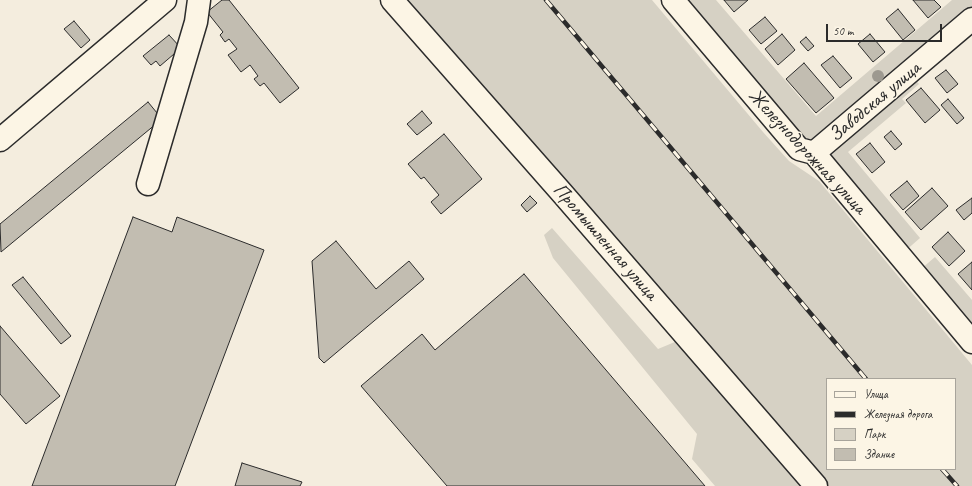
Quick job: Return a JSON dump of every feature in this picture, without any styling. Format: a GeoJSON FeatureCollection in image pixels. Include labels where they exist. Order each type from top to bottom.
{"type":"FeatureCollection","features":[{"type":"Feature","properties":{"kind":"street"},"geometry":{"type":"LineString","coordinates":[[0,140],[165,0]]}},
{"type":"Feature","properties":{"kind":"street"},"geometry":{"type":"LineString","coordinates":[[148,184],[196,22],[200,0]]}},
{"type":"Feature","properties":{"kind":"street","name":"Промышленная улица"},"geometry":{"type":"LineString","coordinates":[[392,0],[562,192],[816,486]]}},
{"type":"Feature","properties":{"kind":"street","name":"Железнодорожная улица"},"geometry":{"type":"LineString","coordinates":[[673,0],[799,149],[814,153],[972,342]]}},
{"type":"Feature","properties":{"kind":"street","name":"Заводская улица"},"geometry":{"type":"LineString","coordinates":[[814,153],[972,19]]}},
{"type":"Feature","properties":{"kind":"green space"},"geometry":{"type":"Polygon","coordinates":[[[408,0],[652,0],[789,161],[819,181],[972,365],[972,486],[715,486],[692,459],[697,434],[553,258],[544,235],[552,228],[658,349],[694,334],[433,32],[408,0]]]}},
{"type":"Feature","properties":{"kind":"green space"},"geometry":{"type":"Polygon","coordinates":[[[680,0],[716,0],[816,116],[952,0],[972,0],[972,12],[812,142],[802,141],[680,0]]]}},
{"type":"Feature","properties":{"kind":"green space"},"geometry":{"type":"Polygon","coordinates":[[[914,78],[919,84],[902,99],[906,103],[848,152],[920,238],[904,252],[828,155],[914,78]]]}},
{"type":"Feature","properties":{"kind":"green space"},"geometry":{"type":"Polygon","coordinates":[[[935,257],[972,300],[972,330],[921,269],[935,257]]]}},
{"type":"Feature","properties":{"kind":"building"},"geometry":{"type":"Polygon","coordinates":[[[222,0],[229,0],[299,88],[280,103],[264,83],[260,86],[254,79],[258,76],[250,65],[241,72],[228,55],[237,49],[229,39],[225,42],[220,35],[223,32],[207,12],[222,0]]]}},
{"type":"Feature","properties":{"kind":"building"},"geometry":{"type":"Polygon","coordinates":[[[724,0],[748,0],[734,12],[724,0]]]}},
{"type":"Feature","properties":{"kind":"building"},"geometry":{"type":"Polygon","coordinates":[[[913,0],[934,0],[941,7],[928,18],[913,0]]]}},
{"type":"Feature","properties":{"kind":"building"},"geometry":{"type":"Polygon","coordinates":[[[898,9],[915,30],[903,40],[886,19],[898,9]]]}},
{"type":"Feature","properties":{"kind":"building"},"geometry":{"type":"Polygon","coordinates":[[[765,17],[777,31],[761,44],[749,30],[765,17]]]}},
{"type":"Feature","properties":{"kind":"building"},"geometry":{"type":"Polygon","coordinates":[[[74,21],[90,40],[81,48],[64,29],[74,21]]]}},
{"type":"Feature","properties":{"kind":"building"},"geometry":{"type":"Polygon","coordinates":[[[782,34],[795,50],[778,65],[765,49],[782,34]]]}},
{"type":"Feature","properties":{"kind":"building"},"geometry":{"type":"Polygon","coordinates":[[[870,34],[885,52],[873,62],[858,44],[870,34]]]}},
{"type":"Feature","properties":{"kind":"building"},"geometry":{"type":"Polygon","coordinates":[[[169,35],[181,48],[160,66],[156,61],[151,65],[143,56],[169,35]]]}},
{"type":"Feature","properties":{"kind":"building"},"geometry":{"type":"Polygon","coordinates":[[[806,37],[814,46],[808,51],[800,42],[806,37]]]}},
{"type":"Feature","properties":{"kind":"building"},"geometry":{"type":"Polygon","coordinates":[[[833,56],[852,78],[840,88],[821,65],[833,56]]]}},
{"type":"Feature","properties":{"kind":"building"},"geometry":{"type":"Polygon","coordinates":[[[804,63],[834,98],[816,113],[786,79],[804,63]]]}},
{"type":"Feature","properties":{"kind":"building"},"geometry":{"type":"Polygon","coordinates":[[[946,70],[958,84],[947,93],[935,78],[946,70]]]}},
{"type":"Feature","properties":{"kind":"building"},"geometry":{"type":"Polygon","coordinates":[[[921,88],[940,110],[925,123],[906,100],[921,88]]]}},
{"type":"Feature","properties":{"kind":"building"},"geometry":{"type":"Polygon","coordinates":[[[948,99],[964,118],[957,124],[941,105],[948,99]]]}},
{"type":"Feature","properties":{"kind":"building"},"geometry":{"type":"Polygon","coordinates":[[[148,102],[162,119],[1,252],[0,224],[148,102]]]}},
{"type":"Feature","properties":{"kind":"building"},"geometry":{"type":"Polygon","coordinates":[[[422,111],[432,123],[417,135],[407,124],[422,111]]]}},
{"type":"Feature","properties":{"kind":"building"},"geometry":{"type":"Polygon","coordinates":[[[891,131],[902,144],[895,150],[884,137],[891,131]]]}},
{"type":"Feature","properties":{"kind":"building"},"geometry":{"type":"Polygon","coordinates":[[[444,134],[482,179],[441,214],[431,202],[439,195],[424,177],[421,179],[408,164],[444,134]]]}},
{"type":"Feature","properties":{"kind":"building"},"geometry":{"type":"Polygon","coordinates":[[[870,143],[885,162],[872,173],[856,154],[870,143]]]}},
{"type":"Feature","properties":{"kind":"building"},"geometry":{"type":"Polygon","coordinates":[[[907,181],[919,196],[903,210],[890,195],[907,181]]]}},
{"type":"Feature","properties":{"kind":"building"},"geometry":{"type":"Polygon","coordinates":[[[932,188],[948,206],[921,230],[905,212],[932,188]]]}},
{"type":"Feature","properties":{"kind":"building"},"geometry":{"type":"Polygon","coordinates":[[[530,196],[537,203],[527,212],[521,205],[530,196]]]}},
{"type":"Feature","properties":{"kind":"building"},"geometry":{"type":"Polygon","coordinates":[[[972,198],[972,213],[964,220],[956,210],[972,198]]]}},
{"type":"Feature","properties":{"kind":"building"},"geometry":{"type":"Polygon","coordinates":[[[133,217],[172,232],[177,217],[264,250],[175,486],[32,486],[133,217]]]}},
{"type":"Feature","properties":{"kind":"building"},"geometry":{"type":"Polygon","coordinates":[[[948,232],[965,251],[949,266],[932,247],[948,232]]]}},
{"type":"Feature","properties":{"kind":"building"},"geometry":{"type":"Polygon","coordinates":[[[336,241],[376,289],[409,261],[424,279],[324,363],[319,358],[312,261],[336,241]]]}},
{"type":"Feature","properties":{"kind":"building"},"geometry":{"type":"Polygon","coordinates":[[[972,262],[972,290],[958,274],[972,262]]]}},
{"type":"Feature","properties":{"kind":"building"},"geometry":{"type":"Polygon","coordinates":[[[524,274],[705,486],[447,486],[361,386],[422,334],[435,350],[524,274]]]}},
{"type":"Feature","properties":{"kind":"building"},"geometry":{"type":"Polygon","coordinates":[[[23,277],[71,336],[61,344],[12,285],[23,277]]]}},
{"type":"Feature","properties":{"kind":"building"},"geometry":{"type":"Polygon","coordinates":[[[0,326],[60,396],[26,424],[0,394],[0,326]]]}},
{"type":"Feature","properties":{"kind":"building"},"geometry":{"type":"Polygon","coordinates":[[[242,463],[302,482],[300,486],[235,486],[242,463]]]}},
{"type":"Feature","properties":{"kind":"railway"},"geometry":{"type":"LineString","coordinates":[[546,0],[865,378]]}},
{"type":"Feature","properties":{"kind":"railway"},"geometry":{"type":"LineString","coordinates":[[943,470],[957,486]]}}]}
